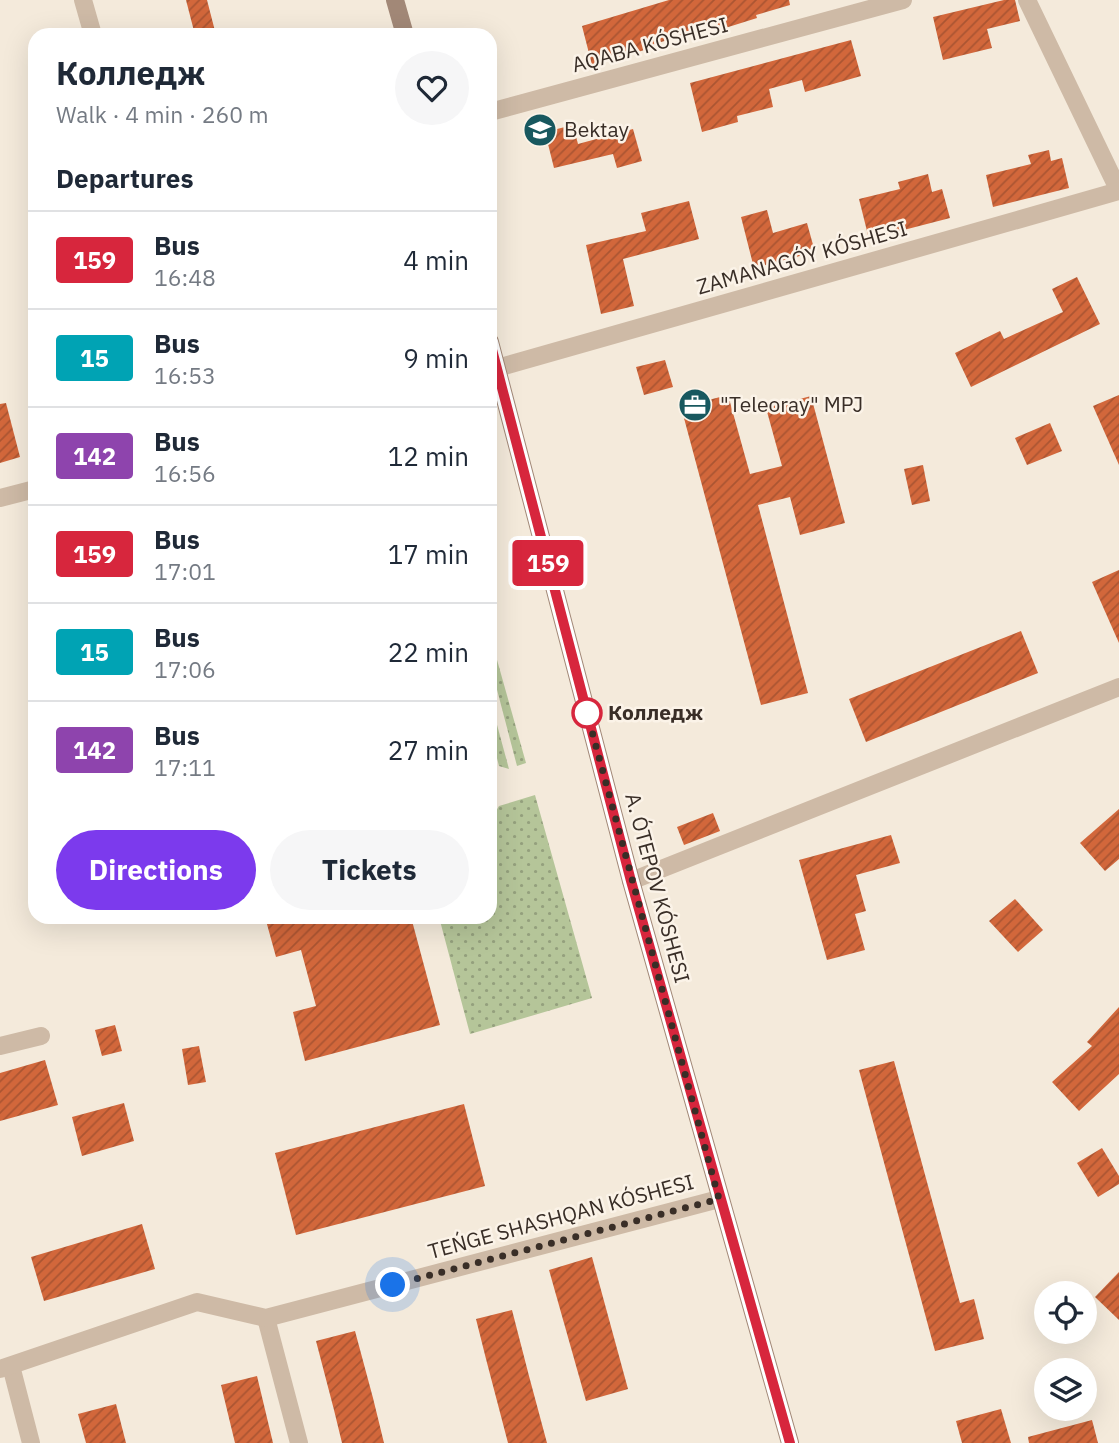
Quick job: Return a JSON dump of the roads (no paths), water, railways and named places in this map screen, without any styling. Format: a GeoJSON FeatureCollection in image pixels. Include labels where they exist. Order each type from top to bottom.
{"type":"FeatureCollection","features":[{"type":"Feature","properties":{"kind":"main road"},"geometry":{"type":"LineString","coordinates":[[395,0],[403,28]]}},
{"type":"Feature","properties":{"kind":"main road","name":"A. ÓTEPOV KÓSHESI"},"geometry":{"type":"LineString","coordinates":[[497,380],[631,881],[790,1443]]}},
{"type":"Feature","properties":{"kind":"street"},"geometry":{"type":"LineString","coordinates":[[83,0],[91,28]]}},
{"type":"Feature","properties":{"kind":"street","name":"AQABA KÓSHESI"},"geometry":{"type":"LineString","coordinates":[[497,111],[903,0]]}},
{"type":"Feature","properties":{"kind":"street","name":"ZAMANAGÓY KÓSHESI"},"geometry":{"type":"LineString","coordinates":[[497,368],[1119,191],[1027,0]]}},
{"type":"Feature","properties":{"kind":"street"},"geometry":{"type":"LineString","coordinates":[[0,498],[28,491]]}},
{"type":"Feature","properties":{"kind":"street"},"geometry":{"type":"LineString","coordinates":[[631,881],[1119,687]]}},
{"type":"Feature","properties":{"kind":"street"},"geometry":{"type":"LineString","coordinates":[[0,1046],[41,1036]]}},
{"type":"Feature","properties":{"kind":"street","name":"TEŃGE SHASHQAN KÓSHESI"},"geometry":{"type":"LineString","coordinates":[[31,1443],[6,1368],[197,1302],[266,1318],[719,1199]]}},
{"type":"Feature","properties":{"kind":"street"},"geometry":{"type":"LineString","coordinates":[[266,1318],[299,1443]]}},
{"type":"Feature","properties":{"kind":"place","name":"Bektay"},"geometry":{"type":"Point","coordinates":[540,130]}},
{"type":"Feature","properties":{"kind":"place","name":"\"Teleoray\" MPJ"},"geometry":{"type":"Point","coordinates":[695,405]}},
{"type":"Feature","properties":{"kind":"place","name":"Колледж"},"geometry":{"type":"Point","coordinates":[587,713]}}]}
